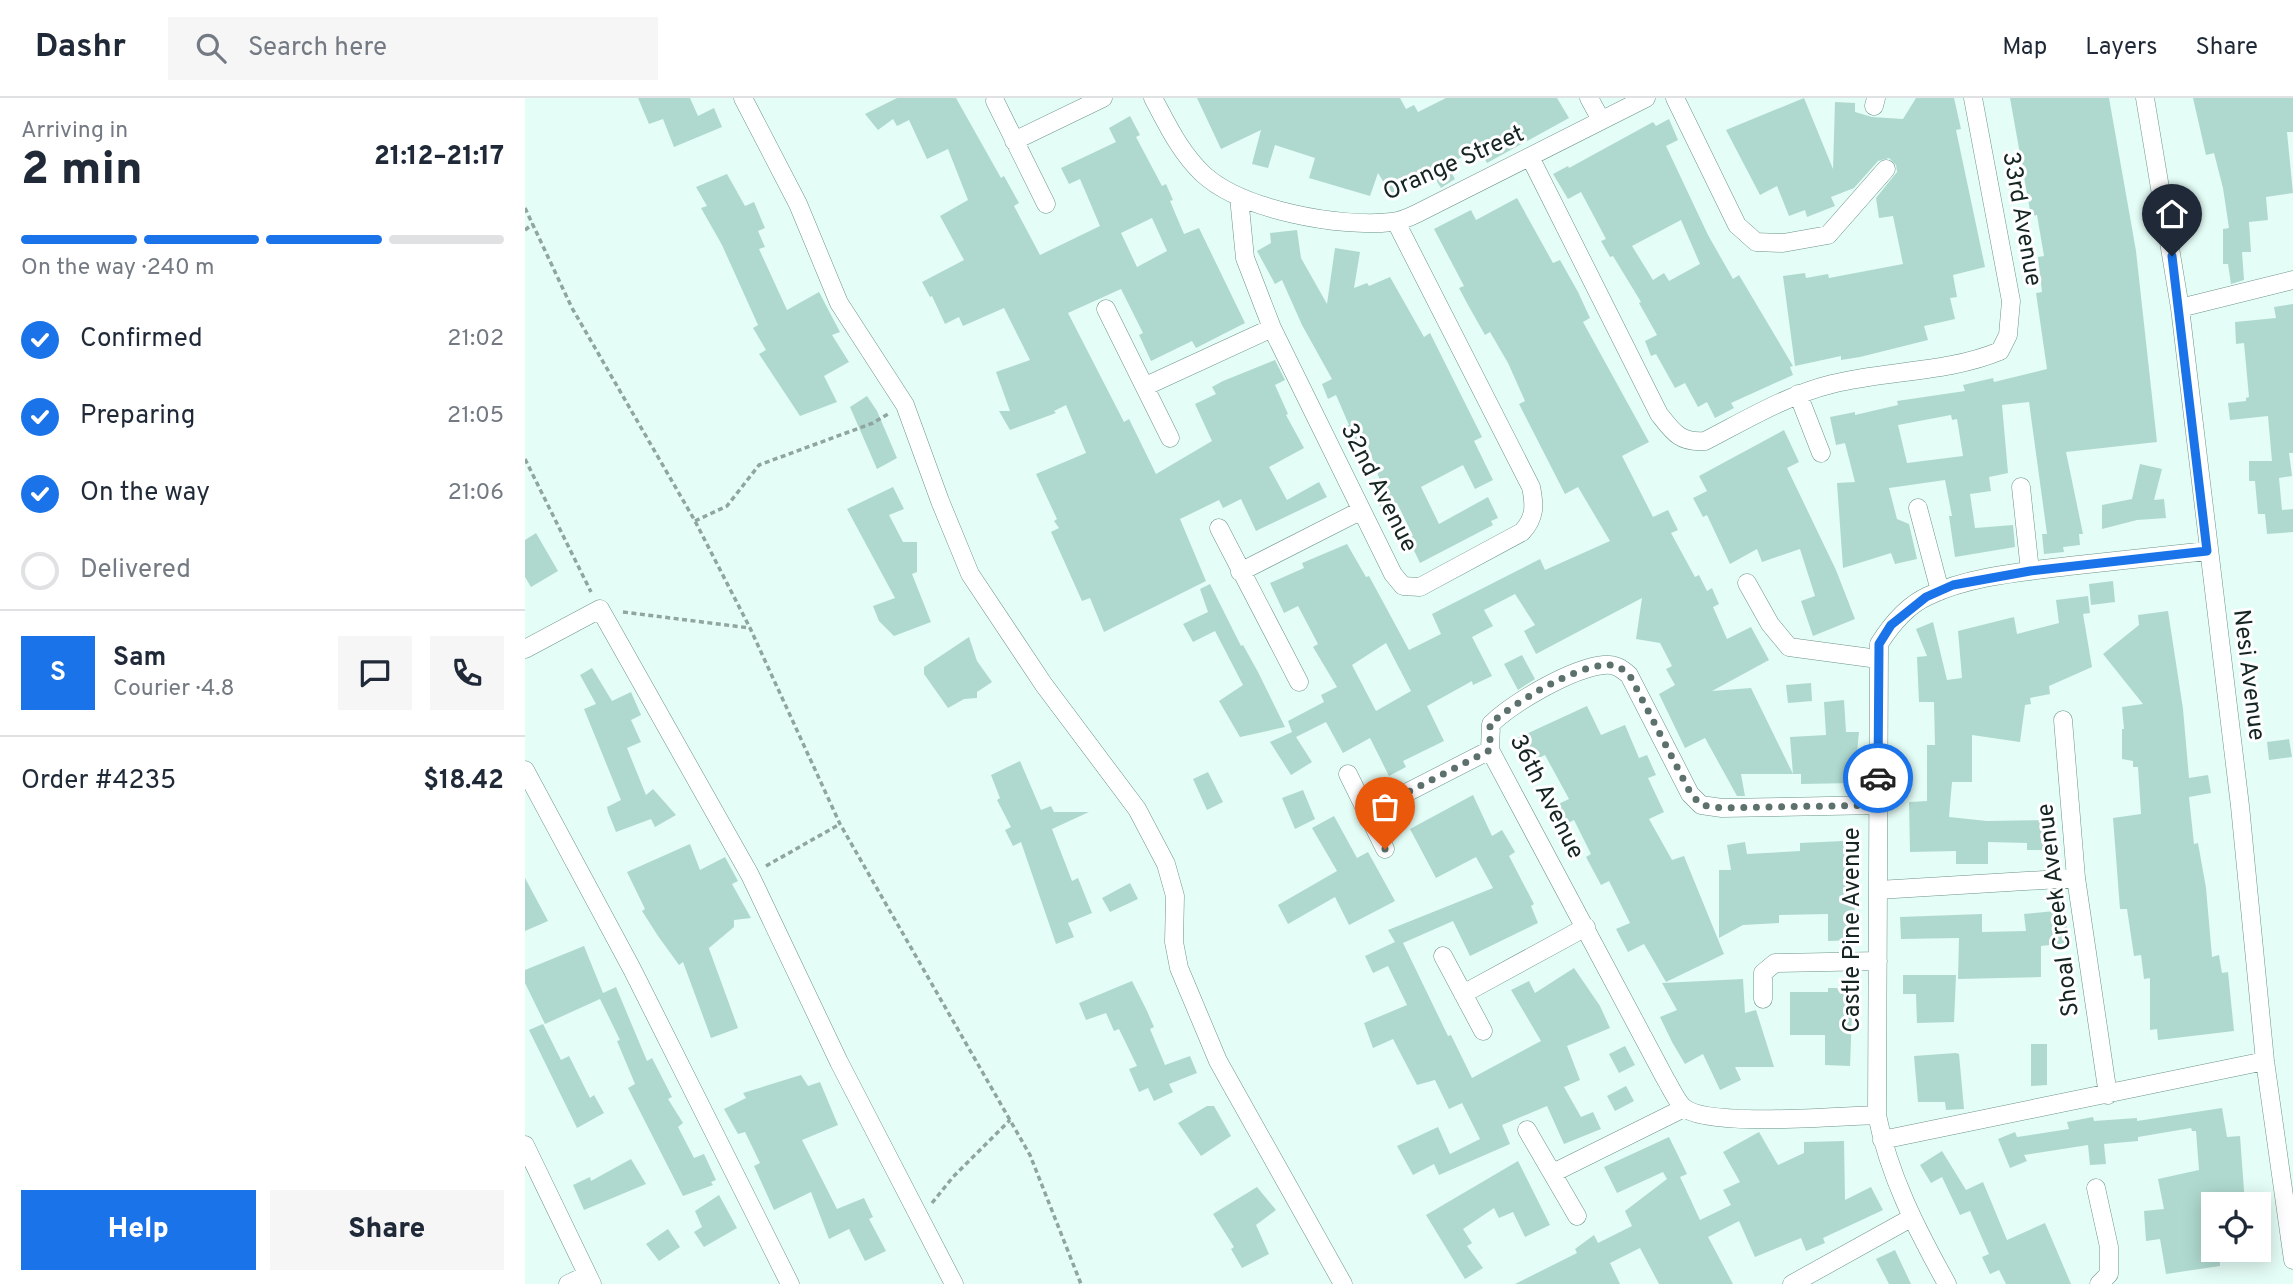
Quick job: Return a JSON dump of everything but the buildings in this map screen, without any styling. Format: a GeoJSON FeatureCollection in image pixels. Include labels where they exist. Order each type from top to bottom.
{"type":"FeatureCollection","features":[{"type":"Feature","properties":{"kind":"street"},"geometry":{"type":"LineString","coordinates":[[743,98],[797,204],[839,303],[905,405],[970,574],[1044,685],[1137,809],[1166,864],[1175,897],[1174,942],[1179,968],[1217,1061],[1343,1284]]}},
{"type":"Feature","properties":{"kind":"street"},"geometry":{"type":"LineString","coordinates":[[1014,141],[1103,98]]}},
{"type":"Feature","properties":{"kind":"street","name":"Orange Street"},"geometry":{"type":"LineString","coordinates":[[1153,98],[1182,152],[1205,176],[1239,197],[1269,209],[1369,224],[1396,222],[1530,158],[1646,98]]}},
{"type":"Feature","properties":{"kind":"street"},"geometry":{"type":"LineString","coordinates":[[1589,98],[1601,120]]}},
{"type":"Feature","properties":{"kind":"street"},"geometry":{"type":"LineString","coordinates":[[1675,98],[1737,225],[1756,242],[1783,243],[1828,235],[1886,169]]}},
{"type":"Feature","properties":{"kind":"street","name":"33rd Avenue"},"geometry":{"type":"LineString","coordinates":[[1530,158],[1658,414],[1677,437],[1689,442],[1705,440],[1798,394],[1833,384],[1968,364],[2000,351],[2008,335],[2011,302],[1973,98]]}},
{"type":"Feature","properties":{"kind":"street","name":"Nesi Avenue"},"geometry":{"type":"LineString","coordinates":[[2145,98],[2180,308],[2207,551],[2240,806],[2265,1061],[2293,1260]]}},
{"type":"Feature","properties":{"kind":"street"},"geometry":{"type":"LineString","coordinates":[[995,101],[1046,204]]}},
{"type":"Feature","properties":{"kind":"street","name":"32nd Avenue"},"geometry":{"type":"LineString","coordinates":[[1239,197],[1245,258],[1272,328],[1360,511],[1403,586],[1420,587],[1521,532],[1531,522],[1535,503],[1531,488],[1396,222]]}},
{"type":"Feature","properties":{"kind":"street"},"geometry":{"type":"LineString","coordinates":[[2180,308],[2293,280]]}},
{"type":"Feature","properties":{"kind":"street"},"geometry":{"type":"LineString","coordinates":[[1106,309],[1170,438]]}},
{"type":"Feature","properties":{"kind":"street"},"geometry":{"type":"LineString","coordinates":[[1146,386],[1272,328]]}},
{"type":"Feature","properties":{"kind":"street"},"geometry":{"type":"LineString","coordinates":[[1798,394],[1821,453]]}},
{"type":"Feature","properties":{"kind":"street"},"geometry":{"type":"LineString","coordinates":[[2021,488],[2030,571]]}},
{"type":"Feature","properties":{"kind":"street"},"geometry":{"type":"LineString","coordinates":[[1918,508],[1940,591]]}},
{"type":"Feature","properties":{"kind":"street"},"geometry":{"type":"LineString","coordinates":[[1240,572],[1360,511]]}},
{"type":"Feature","properties":{"kind":"street"},"geometry":{"type":"LineString","coordinates":[[1219,528],[1299,682]]}},
{"type":"Feature","properties":{"kind":"street","name":"Castle Pine Avenue"},"geometry":{"type":"LineString","coordinates":[[1947,1284],[1911,1218],[1882,1140],[1877,1115],[1879,644],[1891,625],[1926,597],[1953,585],[2030,571],[2207,551]]}},
{"type":"Feature","properties":{"kind":"street"},"geometry":{"type":"LineString","coordinates":[[1748,583],[1770,624],[1789,647],[1878,659]]}},
{"type":"Feature","properties":{"kind":"street"},"geometry":{"type":"LineString","coordinates":[[525,649],[600,609],[750,875],[833,1050],[954,1284]]}},
{"type":"Feature","properties":{"kind":"street","name":"36th Avenue"},"geometry":{"type":"LineString","coordinates":[[1684,1108],[1666,1080],[1490,750],[1490,724],[1505,710],[1583,670],[1606,665],[1620,667],[1629,674],[1691,794],[1701,805],[1722,808],[1878,805]]}},
{"type":"Feature","properties":{"kind":"street","name":"Shoal Creek Avenue"},"geometry":{"type":"LineString","coordinates":[[2063,720],[2076,878],[2108,1094]]}},
{"type":"Feature","properties":{"kind":"street"},"geometry":{"type":"LineString","coordinates":[[1367,813],[1490,750]]}},
{"type":"Feature","properties":{"kind":"street"},"geometry":{"type":"LineString","coordinates":[[525,771],[632,969],[790,1284]]}},
{"type":"Feature","properties":{"kind":"street"},"geometry":{"type":"LineString","coordinates":[[1348,774],[1385,849]]}},
{"type":"Feature","properties":{"kind":"street"},"geometry":{"type":"LineString","coordinates":[[1878,890],[2076,878]]}},
{"type":"Feature","properties":{"kind":"street"},"geometry":{"type":"LineString","coordinates":[[1462,994],[1586,927]]}},
{"type":"Feature","properties":{"kind":"street"},"geometry":{"type":"LineString","coordinates":[[1443,956],[1482,1031]]}},
{"type":"Feature","properties":{"kind":"street"},"geometry":{"type":"LineString","coordinates":[[1763,999],[1763,972],[1775,963],[1878,961]]}},
{"type":"Feature","properties":{"kind":"street"},"geometry":{"type":"LineString","coordinates":[[1882,1140],[2265,1061]]}},
{"type":"Feature","properties":{"kind":"street"},"geometry":{"type":"LineString","coordinates":[[1553,1173],[1684,1108],[1701,1115],[1729,1119],[1877,1115]]}},
{"type":"Feature","properties":{"kind":"street"},"geometry":{"type":"LineString","coordinates":[[1527,1130],[1577,1216]]}},
{"type":"Feature","properties":{"kind":"street"},"geometry":{"type":"LineString","coordinates":[[525,1145],[589,1279],[568,1284]]}},
{"type":"Feature","properties":{"kind":"street"},"geometry":{"type":"LineString","coordinates":[[2096,1188],[2109,1247],[2109,1275],[2099,1284]]}},
{"type":"Feature","properties":{"kind":"street"},"geometry":{"type":"LineString","coordinates":[[1792,1284],[1911,1218]]}},
{"type":"Feature","properties":{"kind":"path"},"geometry":{"type":"LineString","coordinates":[[525,208],[572,307],[695,521],[750,628],[840,824],[1030,1155],[1081,1284]]}},
{"type":"Feature","properties":{"kind":"path"},"geometry":{"type":"LineString","coordinates":[[525,230],[533,224]]}},
{"type":"Feature","properties":{"kind":"path"},"geometry":{"type":"LineString","coordinates":[[695,521],[727,506],[759,466],[873,424],[905,405]]}},
{"type":"Feature","properties":{"kind":"path"},"geometry":{"type":"LineString","coordinates":[[525,459],[600,609],[750,628]]}},
{"type":"Feature","properties":{"kind":"path"},"geometry":{"type":"LineString","coordinates":[[750,875],[840,824]]}},
{"type":"Feature","properties":{"kind":"path"},"geometry":{"type":"LineString","coordinates":[[920,1218],[953,1177],[1010,1121]]}},
{"type":"Feature","properties":{"kind":"way so far"},"geometry":{"type":"LineString","coordinates":[[1385,849],[1367,813],[1490,750],[1490,724],[1505,710],[1583,670],[1606,665],[1620,667],[1629,674],[1691,794],[1701,805],[1722,808],[1878,805],[1878,778]]}},
{"type":"Feature","properties":{"kind":"route"},"geometry":{"type":"LineString","coordinates":[[1878,778],[1879,644],[1891,625],[1926,597],[1953,585],[2030,571],[2207,551],[2172,256]]}}]}
